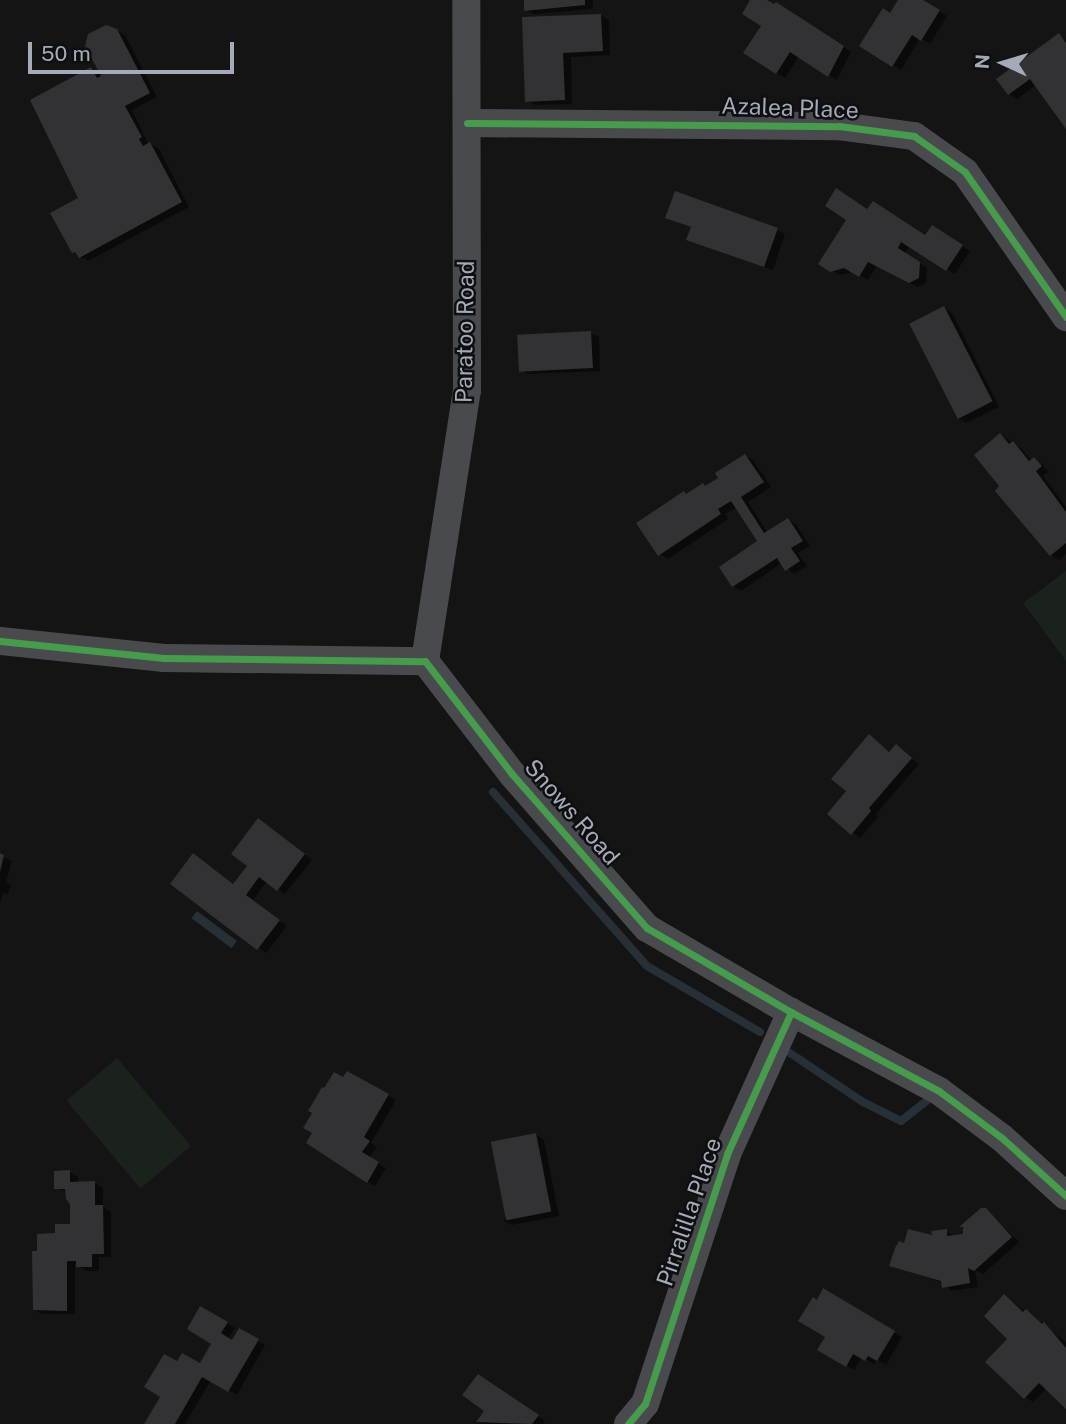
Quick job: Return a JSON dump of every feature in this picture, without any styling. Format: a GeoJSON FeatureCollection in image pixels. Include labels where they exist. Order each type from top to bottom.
{"type":"FeatureCollection","features":[{"type":"Feature","properties":{"kind":"street","name":"Paratoo Road"},"geometry":{"type":"LineString","coordinates":[[425,661],[467,391],[466,0]]}},
{"type":"Feature","properties":{"kind":"street","name":"Azalea Place"},"geometry":{"type":"LineString","coordinates":[[467,123],[839,126],[914,136],[965,172],[1066,317]]}},
{"type":"Feature","properties":{"kind":"street"},"geometry":{"type":"LineString","coordinates":[[0,642],[163,658],[425,661]]}},
{"type":"Feature","properties":{"kind":"street","name":"Snows Road"},"geometry":{"type":"LineString","coordinates":[[425,661],[512,774],[647,928],[791,1012],[939,1091],[1002,1138],[1066,1196]]}},
{"type":"Feature","properties":{"kind":"street","name":"Pirralilla Place"},"geometry":{"type":"LineString","coordinates":[[628,1424],[645,1404],[727,1154],[791,1012]]}},
{"type":"Feature","properties":{"kind":"shaded area"},"geometry":{"type":"Polygon","coordinates":[[[1066,571],[1066,661],[1023,603],[1066,571]]]}},
{"type":"Feature","properties":{"kind":"shaded area"},"geometry":{"type":"Polygon","coordinates":[[[197,911],[237,941],[232,948],[192,918],[197,911]]]}},
{"type":"Feature","properties":{"kind":"shaded area"},"geometry":{"type":"Polygon","coordinates":[[[117,1058],[191,1146],[140,1189],[66,1100],[117,1058]]]}},
{"type":"Feature","properties":{"kind":"building"},"geometry":{"type":"Polygon","coordinates":[[[524,0],[585,0],[585,5],[524,11],[524,0]]]}},
{"type":"Feature","properties":{"kind":"building"},"geometry":{"type":"Polygon","coordinates":[[[750,0],[767,0],[774,4],[776,2],[844,46],[828,77],[790,52],[776,74],[743,53],[761,26],[742,14],[750,0]]]}},
{"type":"Feature","properties":{"kind":"building"},"geometry":{"type":"Polygon","coordinates":[[[898,0],[923,0],[940,10],[921,41],[912,35],[892,67],[859,46],[883,8],[890,13],[898,0]]]}},
{"type":"Feature","properties":{"kind":"building"},"geometry":{"type":"Polygon","coordinates":[[[601,14],[603,51],[563,53],[565,100],[525,102],[522,17],[601,14]]]}},
{"type":"Feature","properties":{"kind":"building"},"geometry":{"type":"Polygon","coordinates":[[[106,25],[117,29],[150,93],[125,106],[142,137],[139,139],[143,146],[150,142],[182,202],[79,258],[75,252],[72,253],[50,213],[78,198],[30,100],[91,67],[97,78],[101,76],[85,46],[88,34],[106,25]]]}},
{"type":"Feature","properties":{"kind":"building"},"geometry":{"type":"Polygon","coordinates":[[[1059,33],[1066,43],[1066,129],[1030,79],[1008,95],[996,79],[1059,33]]]}},
{"type":"Feature","properties":{"kind":"building"},"geometry":{"type":"Polygon","coordinates":[[[836,188],[867,209],[873,201],[925,235],[932,225],[963,245],[946,271],[901,242],[898,248],[920,262],[919,278],[909,283],[868,262],[859,277],[844,268],[830,272],[818,264],[846,220],[825,206],[836,188]]]}},
{"type":"Feature","properties":{"kind":"building"},"geometry":{"type":"Polygon","coordinates":[[[675,191],[778,228],[764,267],[686,240],[691,227],[665,218],[675,191]]]}},
{"type":"Feature","properties":{"kind":"building"},"geometry":{"type":"Polygon","coordinates":[[[944,306],[993,401],[958,419],[909,324],[944,306]]]}},
{"type":"Feature","properties":{"kind":"building"},"geometry":{"type":"Polygon","coordinates":[[[591,331],[593,368],[519,372],[517,335],[591,331]]]}},
{"type":"Feature","properties":{"kind":"building"},"geometry":{"type":"Polygon","coordinates":[[[1000,433],[1009,444],[1013,441],[1029,461],[1034,457],[1042,466],[1036,471],[1066,512],[1066,543],[1050,556],[995,491],[999,486],[974,455],[1000,433]]]}},
{"type":"Feature","properties":{"kind":"building"},"geometry":{"type":"Polygon","coordinates":[[[745,454],[764,482],[741,497],[764,533],[788,518],[803,541],[791,548],[800,561],[785,571],[777,558],[732,587],[719,567],[757,541],[731,501],[718,509],[721,514],[658,556],[636,523],[684,491],[686,494],[703,483],[705,486],[718,478],[715,473],[745,454]]]}},
{"type":"Feature","properties":{"kind":"building"},"geometry":{"type":"Polygon","coordinates":[[[869,734],[889,752],[896,744],[912,758],[869,808],[871,811],[851,835],[827,814],[846,791],[831,779],[869,734]]]}},
{"type":"Feature","properties":{"kind":"building"},"geometry":{"type":"Polygon","coordinates":[[[258,818],[305,854],[277,891],[259,877],[246,895],[280,920],[257,950],[170,884],[193,853],[233,884],[247,866],[231,854],[258,818]]]}},
{"type":"Feature","properties":{"kind":"building"},"geometry":{"type":"Polygon","coordinates":[[[0,853],[4,855],[0,872],[0,853]]]}},
{"type":"Feature","properties":{"kind":"building"},"geometry":{"type":"Polygon","coordinates":[[[347,1071],[389,1094],[364,1137],[370,1141],[362,1152],[379,1162],[367,1183],[306,1143],[312,1133],[303,1128],[312,1113],[308,1111],[322,1087],[324,1088],[334,1072],[343,1077],[347,1071]]]}},
{"type":"Feature","properties":{"kind":"building"},"geometry":{"type":"Polygon","coordinates":[[[536,1133],[551,1212],[506,1220],[491,1142],[536,1133]]]}},
{"type":"Feature","properties":{"kind":"building"},"geometry":{"type":"Polygon","coordinates":[[[70,1170],[70,1182],[95,1181],[95,1205],[103,1205],[104,1254],[92,1254],[92,1267],[76,1267],[76,1261],[67,1261],[67,1311],[33,1310],[32,1251],[37,1251],[37,1234],[55,1233],[55,1224],[70,1224],[70,1204],[66,1199],[65,1189],[54,1189],[54,1171],[70,1170]]]}},
{"type":"Feature","properties":{"kind":"building"},"geometry":{"type":"Polygon","coordinates":[[[981,1208],[986,1208],[1012,1237],[974,1271],[968,1268],[970,1283],[942,1288],[941,1281],[889,1266],[895,1248],[899,1241],[904,1243],[908,1229],[932,1235],[931,1231],[947,1229],[947,1236],[963,1234],[963,1227],[959,1227],[981,1208]]]}},
{"type":"Feature","properties":{"kind":"building"},"geometry":{"type":"Polygon","coordinates":[[[823,1288],[895,1331],[877,1361],[868,1356],[865,1361],[853,1354],[846,1367],[817,1350],[825,1337],[798,1321],[813,1297],[817,1300],[823,1288]]]}},
{"type":"Feature","properties":{"kind":"building"},"geometry":{"type":"Polygon","coordinates":[[[1004,1294],[1023,1312],[1026,1309],[1042,1324],[1044,1322],[1066,1348],[1066,1409],[1039,1383],[1024,1399],[985,1362],[1007,1339],[984,1316],[1004,1294]]]}},
{"type":"Feature","properties":{"kind":"building"},"geometry":{"type":"Polygon","coordinates":[[[200,1306],[228,1322],[221,1333],[232,1340],[239,1328],[259,1339],[228,1392],[202,1377],[175,1424],[144,1424],[160,1397],[144,1387],[164,1354],[177,1361],[182,1353],[200,1363],[211,1344],[187,1329],[200,1306]]]}},
{"type":"Feature","properties":{"kind":"building"},"geometry":{"type":"Polygon","coordinates":[[[478,1374],[539,1415],[532,1424],[476,1422],[484,1411],[462,1395],[478,1374]]]}},
{"type":"Feature","properties":{"kind":"waterway"},"geometry":{"type":"LineString","coordinates":[[493,792],[647,966],[760,1032]]}},
{"type":"Feature","properties":{"kind":"waterway"},"geometry":{"type":"LineString","coordinates":[[790,1053],[863,1102],[901,1121],[934,1095]]}},
{"type":"Feature","properties":{"kind":"cycle path"},"geometry":{"type":"LineString","coordinates":[[467,123],[839,126],[914,136],[965,172],[1066,317]]}},
{"type":"Feature","properties":{"kind":"cycle path"},"geometry":{"type":"LineString","coordinates":[[0,641],[164,658],[425,661],[512,774],[647,928],[791,1012],[939,1091],[1002,1138],[1066,1196]]}},
{"type":"Feature","properties":{"kind":"cycle path"},"geometry":{"type":"LineString","coordinates":[[628,1424],[645,1404],[727,1154],[791,1012]]}}]}
